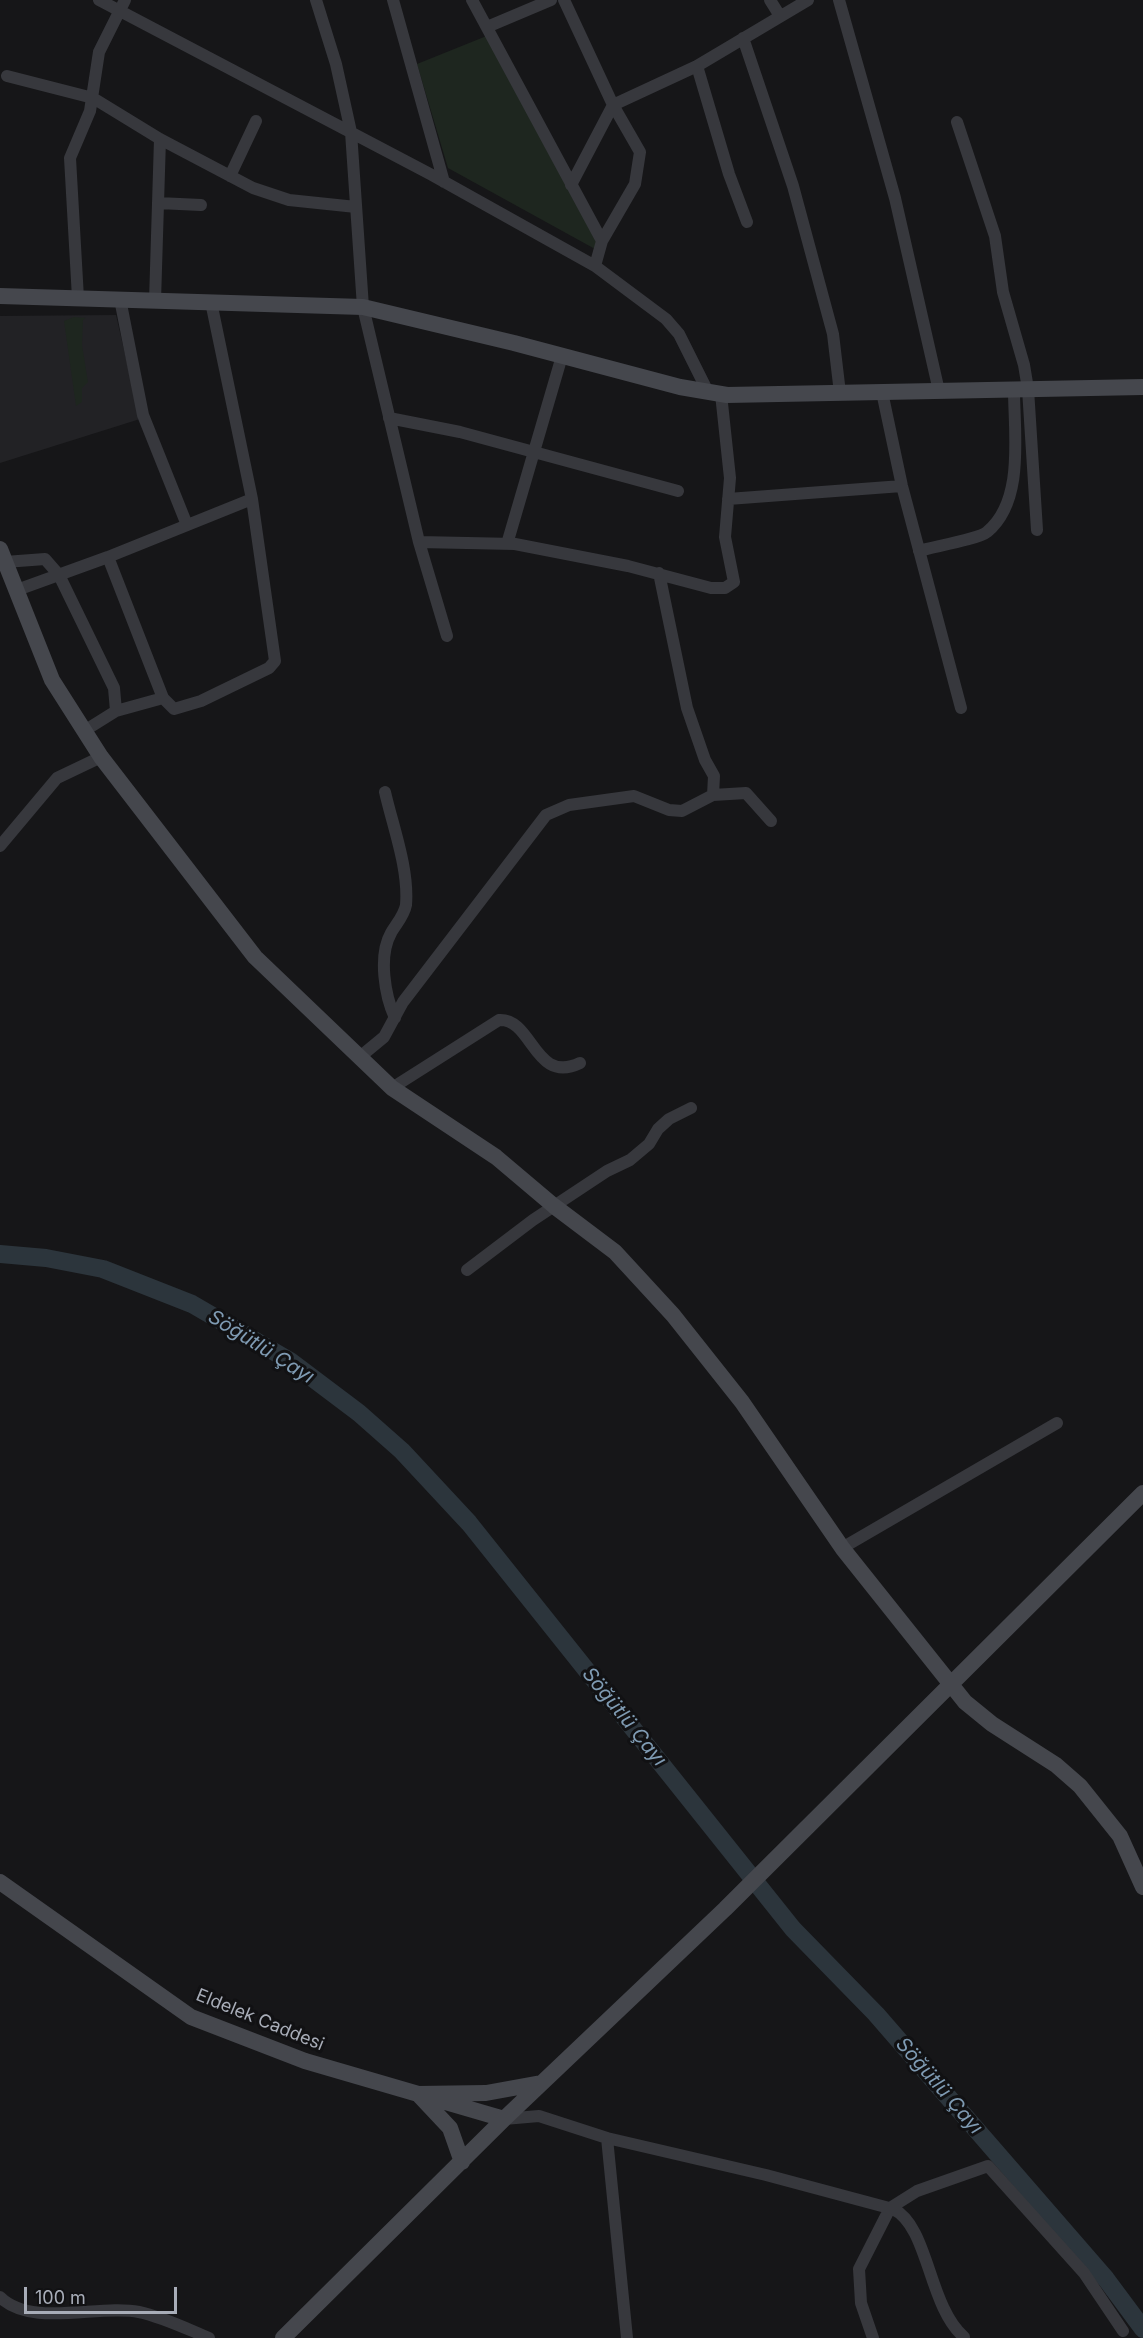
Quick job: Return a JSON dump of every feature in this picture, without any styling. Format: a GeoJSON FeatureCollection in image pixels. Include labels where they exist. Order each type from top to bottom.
{"type":"FeatureCollection","features":[{"type":"Feature","properties":{"kind":"street"},"geometry":{"type":"LineString","coordinates":[[99,0],[122,5],[595,266],[666,319],[679,334],[715,393],[729,460],[725,537],[734,582],[725,588],[711,588],[659,573],[507,544],[419,542]]}},
{"type":"Feature","properties":{"kind":"street"},"geometry":{"type":"LineString","coordinates":[[316,0],[336,64],[351,132],[363,307],[419,542],[447,636]]}},
{"type":"Feature","properties":{"kind":"street"},"geometry":{"type":"LineString","coordinates":[[393,0],[444,182]]}},
{"type":"Feature","properties":{"kind":"street"},"geometry":{"type":"LineString","coordinates":[[472,0],[602,241]]}},
{"type":"Feature","properties":{"kind":"street"},"geometry":{"type":"LineString","coordinates":[[487,27],[551,0]]}},
{"type":"Feature","properties":{"kind":"street"},"geometry":{"type":"LineString","coordinates":[[564,0],[613,105],[640,152],[635,184],[602,241],[595,266]]}},
{"type":"Feature","properties":{"kind":"street"},"geometry":{"type":"LineString","coordinates":[[770,0],[780,16]]}},
{"type":"Feature","properties":{"kind":"street"},"geometry":{"type":"LineString","coordinates":[[571,185],[613,105],[697,66],[808,0]]}},
{"type":"Feature","properties":{"kind":"street"},"geometry":{"type":"LineString","coordinates":[[839,0],[894,198],[939,391]]}},
{"type":"Feature","properties":{"kind":"street"},"geometry":{"type":"LineString","coordinates":[[78,298],[70,158],[93,98],[99,52],[122,5]]}},
{"type":"Feature","properties":{"kind":"street"},"geometry":{"type":"LineString","coordinates":[[743,38],[793,186],[833,334],[840,393]]}},
{"type":"Feature","properties":{"kind":"street"},"geometry":{"type":"LineString","coordinates":[[697,66],[747,222]]}},
{"type":"Feature","properties":{"kind":"street"},"geometry":{"type":"LineString","coordinates":[[7,76],[93,98],[160,139],[253,188],[289,200],[356,207]]}},
{"type":"Feature","properties":{"kind":"street"},"geometry":{"type":"LineString","coordinates":[[230,176],[256,121]]}},
{"type":"Feature","properties":{"kind":"street"},"geometry":{"type":"LineString","coordinates":[[957,122],[995,236],[1021,389],[1037,530]]}},
{"type":"Feature","properties":{"kind":"street"},"geometry":{"type":"LineString","coordinates":[[155,301],[160,139]]}},
{"type":"Feature","properties":{"kind":"street"},"geometry":{"type":"LineString","coordinates":[[158,203],[201,205]]}},
{"type":"Feature","properties":{"kind":"street"},"geometry":{"type":"LineString","coordinates":[[0,296],[363,307],[680,387],[715,393],[1143,387]]}},
{"type":"Feature","properties":{"kind":"street"},"geometry":{"type":"LineString","coordinates":[[120,299],[143,415],[187,525]]}},
{"type":"Feature","properties":{"kind":"street"},"geometry":{"type":"LineString","coordinates":[[108,558],[163,698],[174,709],[201,701],[269,668],[275,661],[252,499],[211,302]]}},
{"type":"Feature","properties":{"kind":"street"},"geometry":{"type":"LineString","coordinates":[[507,544],[562,356]]}},
{"type":"Feature","properties":{"kind":"street"},"geometry":{"type":"LineString","coordinates":[[919,551],[986,533],[1000,515],[1015,481],[1021,389]]}},
{"type":"Feature","properties":{"kind":"street"},"geometry":{"type":"LineString","coordinates":[[882,392],[902,486],[961,708]]}},
{"type":"Feature","properties":{"kind":"street"},"geometry":{"type":"LineString","coordinates":[[390,418],[460,432],[678,491]]}},
{"type":"Feature","properties":{"kind":"street"},"geometry":{"type":"LineString","coordinates":[[728,499],[902,486]]}},
{"type":"Feature","properties":{"kind":"street"},"geometry":{"type":"LineString","coordinates":[[17,590],[108,558],[252,499]]}},
{"type":"Feature","properties":{"kind":"street"},"geometry":{"type":"LineString","coordinates":[[116,711],[114,688],[59,575],[45,560],[3,556],[52,680],[84,731],[101,757],[255,957],[392,1088],[496,1157],[554,1206],[615,1252],[673,1315],[742,1402],[842,1548],[965,1702],[992,1724],[1056,1766],[1080,1786],[1120,1836],[1143,1887]]}},
{"type":"Feature","properties":{"kind":"street"},"geometry":{"type":"LineString","coordinates":[[659,573],[687,708],[705,760],[714,776],[712,795]]}},
{"type":"Feature","properties":{"kind":"street"},"geometry":{"type":"LineString","coordinates":[[84,731],[116,711],[163,698]]}},
{"type":"Feature","properties":{"kind":"street"},"geometry":{"type":"LineString","coordinates":[[0,846],[57,778],[101,757]]}},
{"type":"Feature","properties":{"kind":"street"},"geometry":{"type":"LineString","coordinates":[[385,792],[405,878],[406,905],[386,948],[385,975],[389,1005],[395,1018]]}},
{"type":"Feature","properties":{"kind":"street"},"geometry":{"type":"LineString","coordinates":[[361,1056],[384,1037],[403,1002],[546,815],[569,805],[634,796],[669,810],[682,811],[712,795],[746,793],[771,821]]}},
{"type":"Feature","properties":{"kind":"street"},"geometry":{"type":"LineString","coordinates":[[392,1088],[499,1020],[513,1023],[547,1062],[565,1067],[580,1063]]}},
{"type":"Feature","properties":{"kind":"street"},"geometry":{"type":"LineString","coordinates":[[467,1270],[607,1170],[630,1160],[650,1144],[658,1129],[669,1119],[691,1108]]}},
{"type":"Feature","properties":{"kind":"street"},"geometry":{"type":"LineString","coordinates":[[842,1548],[1057,1423]]}},
{"type":"Feature","properties":{"kind":"street"},"geometry":{"type":"LineString","coordinates":[[288,2336],[504,2119],[725,1909],[1143,1493]]}},
{"type":"Feature","properties":{"kind":"street","name":"Eldelek Caddesi"},"geometry":{"type":"LineString","coordinates":[[0,1882],[191,2017],[305,2061],[504,2119]]}},
{"type":"Feature","properties":{"kind":"street"},"geometry":{"type":"LineString","coordinates":[[418,2094],[486,2093],[542,2083]]}},
{"type":"Feature","properties":{"kind":"street"},"geometry":{"type":"LineString","coordinates":[[418,2094],[450,2128],[462,2162]]}},
{"type":"Feature","properties":{"kind":"street"},"geometry":{"type":"LineString","coordinates":[[504,2119],[539,2116],[607,2138],[766,2175],[900,2212],[916,2235],[936,2293],[952,2326],[964,2337]]}},
{"type":"Feature","properties":{"kind":"street"},"geometry":{"type":"LineString","coordinates":[[607,2138],[627,2338]]}},
{"type":"Feature","properties":{"kind":"street"},"geometry":{"type":"LineString","coordinates":[[873,2338],[861,2303],[859,2270],[890,2208],[917,2191],[988,2166],[1084,2273],[1123,2331]]}},
{"type":"Feature","properties":{"kind":"street"},"geometry":{"type":"LineString","coordinates":[[0,2297],[17,2310],[39,2313],[138,2312],[209,2338]]}},
{"type":"Feature","properties":{"kind":"shaded area"},"geometry":{"type":"Polygon","coordinates":[[[489,35],[599,247],[595,249],[448,168],[417,64],[489,35]]]}},
{"type":"Feature","properties":{"kind":"shaded area"},"geometry":{"type":"Polygon","coordinates":[[[116,315],[140,419],[0,463],[0,316],[116,315]]]}},
{"type":"Feature","properties":{"kind":"shaded area"},"geometry":{"type":"Polygon","coordinates":[[[74,317],[86,318],[83,320],[82,345],[88,382],[82,388],[82,402],[76,406],[64,321],[74,317]]]}},
{"type":"Feature","properties":{"kind":"waterway","name":"Söğütlü Çayı"},"geometry":{"type":"LineString","coordinates":[[0,1254],[46,1258],[103,1269],[192,1304],[290,1361],[359,1413],[402,1451],[469,1523],[793,1929],[876,2014],[1106,2279],[1143,2329]]}}]}
